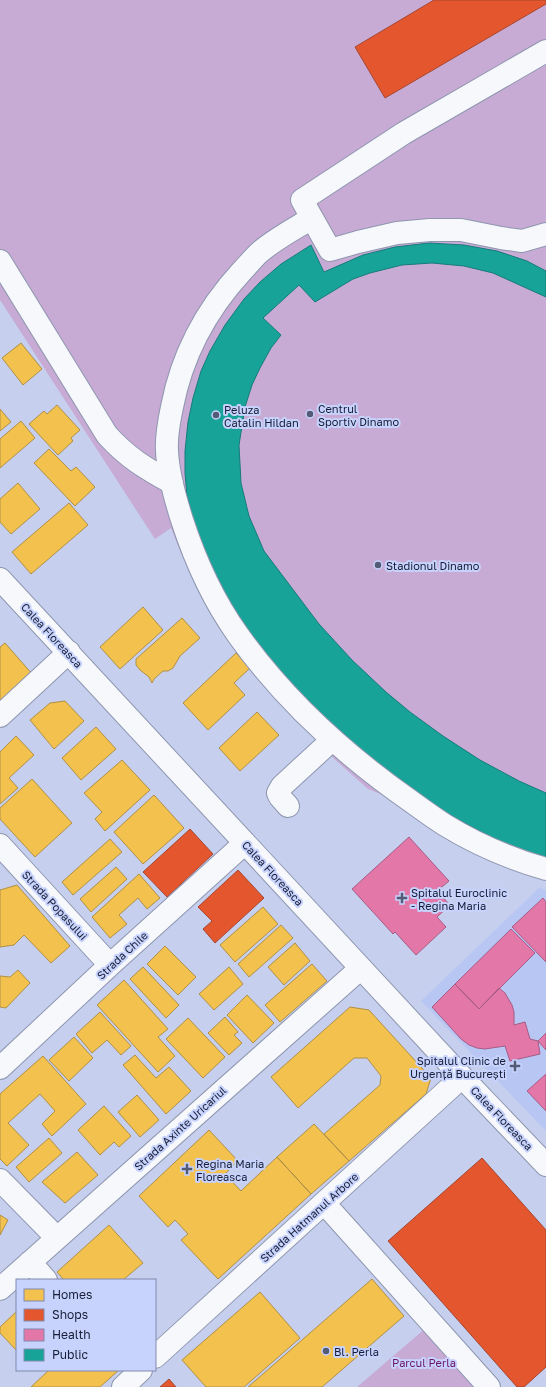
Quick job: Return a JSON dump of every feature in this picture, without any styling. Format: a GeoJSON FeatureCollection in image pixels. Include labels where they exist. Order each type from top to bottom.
{"type":"FeatureCollection","features":[{"type":"Feature","properties":{"kind":"street"},"geometry":{"type":"LineString","coordinates":[[546,51],[404,133],[302,200],[330,250],[397,233],[430,230],[461,230],[522,241],[546,234]]}},
{"type":"Feature","properties":{"kind":"street"},"geometry":{"type":"LineString","coordinates":[[312,218],[260,252],[228,287],[210,311],[195,338],[183,367],[175,390],[169,422],[167,450],[176,501],[192,550],[209,588],[237,634],[269,674],[332,740],[373,774],[446,826],[490,848],[546,869]]}},
{"type":"Feature","properties":{"kind":"street"},"geometry":{"type":"LineString","coordinates":[[0,261],[107,435],[120,449],[136,462],[172,483]]}},
{"type":"Feature","properties":{"kind":"street","name":"Calea Floreasca"},"geometry":{"type":"LineString","coordinates":[[0,579],[462,1077],[546,1165]]}},
{"type":"Feature","properties":{"kind":"street"},"geometry":{"type":"LineString","coordinates":[[0,716],[68,652]]}},
{"type":"Feature","properties":{"kind":"street"},"geometry":{"type":"LineString","coordinates":[[288,806],[278,793],[282,786],[332,740]]}},
{"type":"Feature","properties":{"kind":"street","name":"Strada Chile"},"geometry":{"type":"LineString","coordinates":[[0,1068],[110,965],[245,843]]}},
{"type":"Feature","properties":{"kind":"street","name":"Strada Popasului"},"geometry":{"type":"LineString","coordinates":[[0,845],[110,965]]}},
{"type":"Feature","properties":{"kind":"street","name":"Strada Axinte Uricariul"},"geometry":{"type":"LineString","coordinates":[[0,1289],[361,968]]}},
{"type":"Feature","properties":{"kind":"street","name":"Strada Hatmanul Arbore"},"geometry":{"type":"LineString","coordinates":[[156,1356],[462,1077]]}},
{"type":"Feature","properties":{"kind":"street"},"geometry":{"type":"LineString","coordinates":[[0,1180],[57,1238]]}},
{"type":"Feature","properties":{"kind":"street"},"geometry":{"type":"LineString","coordinates":[[324,1203],[489,1387]]}},
{"type":"Feature","properties":{"kind":"street"},"geometry":{"type":"LineString","coordinates":[[30,1262],[45,1279]]}},
{"type":"Feature","properties":{"kind":"street"},"geometry":{"type":"LineString","coordinates":[[123,1387],[140,1371]]}},
{"type":"Feature","properties":{"kind":"shaded area","name":"Spitalul Clinic de Urgență București"},"geometry":{"type":"Polygon","coordinates":[[[539,888],[546,890],[546,1131],[421,1001],[539,888]]]}},
{"type":"Feature","properties":{"kind":"green space","name":"Centrul Sportiv Dinamo"},"geometry":{"type":"Polygon","coordinates":[[[0,0],[546,0],[546,876],[418,809],[368,789],[331,756],[297,719],[201,590],[181,553],[171,528],[155,539],[0,300],[0,0]]]}},
{"type":"Feature","properties":{"kind":"green space","name":"Parcul Perla"},"geometry":{"type":"Polygon","coordinates":[[[427,1327],[482,1387],[357,1387],[427,1327]]]}},
{"type":"Feature","properties":{"kind":"building: Homes"},"geometry":{"type":"Polygon","coordinates":[[[21,343],[42,369],[23,385],[2,358],[21,343]]]}},
{"type":"Feature","properties":{"kind":"building: Homes"},"geometry":{"type":"Polygon","coordinates":[[[57,405],[80,430],[71,438],[73,441],[58,455],[29,424],[44,411],[47,414],[57,405]]]}},
{"type":"Feature","properties":{"kind":"building: Homes"},"geometry":{"type":"Polygon","coordinates":[[[0,409],[11,422],[0,431],[0,409]]]}},
{"type":"Feature","properties":{"kind":"building: Homes"},"geometry":{"type":"Polygon","coordinates":[[[21,421],[35,438],[0,468],[0,439],[21,421]]]}},
{"type":"Feature","properties":{"kind":"building: Homes"},"geometry":{"type":"Polygon","coordinates":[[[49,449],[71,471],[76,467],[95,487],[75,506],[34,463],[49,449]]]}},
{"type":"Feature","properties":{"kind":"building: Homes"},"geometry":{"type":"Polygon","coordinates":[[[18,483],[40,509],[11,534],[0,522],[0,499],[18,483]]]}},
{"type":"Feature","properties":{"kind":"building: Homes"},"geometry":{"type":"Polygon","coordinates":[[[69,503],[88,525],[31,574],[12,552],[69,503]]]}},
{"type":"Feature","properties":{"kind":"building: Homes"},"geometry":{"type":"Polygon","coordinates":[[[143,607],[163,630],[120,669],[100,647],[143,607]]]}},
{"type":"Feature","properties":{"kind":"building: Homes"},"geometry":{"type":"Polygon","coordinates":[[[182,618],[200,638],[180,656],[173,668],[168,671],[163,671],[154,679],[152,683],[149,677],[136,665],[136,659],[182,618]]]}},
{"type":"Feature","properties":{"kind":"building: Homes"},"geometry":{"type":"Polygon","coordinates":[[[5,643],[33,675],[0,705],[0,647],[5,643]]]}},
{"type":"Feature","properties":{"kind":"building: Homes"},"geometry":{"type":"Polygon","coordinates":[[[236,653],[250,668],[234,683],[245,695],[208,730],[183,703],[236,653]]]}},
{"type":"Feature","properties":{"kind":"building: Homes"},"geometry":{"type":"Polygon","coordinates":[[[65,701],[84,721],[54,749],[30,720],[50,703],[65,701]]]}},
{"type":"Feature","properties":{"kind":"building: Homes"},"geometry":{"type":"Polygon","coordinates":[[[257,712],[279,735],[240,771],[219,748],[257,712]]]}},
{"type":"Feature","properties":{"kind":"building: Homes"},"geometry":{"type":"Polygon","coordinates":[[[96,727],[116,749],[81,780],[62,758],[96,727]]]}},
{"type":"Feature","properties":{"kind":"building: Homes"},"geometry":{"type":"Polygon","coordinates":[[[16,736],[34,755],[9,778],[18,788],[0,804],[0,752],[16,736]]]}},
{"type":"Feature","properties":{"kind":"building: Homes"},"geometry":{"type":"Polygon","coordinates":[[[122,760],[150,790],[105,831],[95,819],[102,812],[84,793],[122,760]]]}},
{"type":"Feature","properties":{"kind":"building: Homes"},"geometry":{"type":"Polygon","coordinates":[[[32,779],[72,823],[35,857],[0,819],[0,808],[32,779]]]}},
{"type":"Feature","properties":{"kind":"building: Homes"},"geometry":{"type":"Polygon","coordinates":[[[154,795],[184,828],[143,864],[114,832],[154,795]]]}},
{"type":"Feature","properties":{"kind":"building: Homes"},"geometry":{"type":"Polygon","coordinates":[[[110,839],[122,852],[73,895],[62,882],[110,839]]]}},
{"type":"Feature","properties":{"kind":"building: Homes"},"geometry":{"type":"Polygon","coordinates":[[[116,867],[127,879],[91,912],[80,899],[116,867]]]}},
{"type":"Feature","properties":{"kind":"building: Homes"},"geometry":{"type":"Polygon","coordinates":[[[139,874],[160,898],[147,909],[138,898],[119,915],[127,924],[110,938],[92,917],[139,874]]]}},
{"type":"Feature","properties":{"kind":"building: Homes"},"geometry":{"type":"Polygon","coordinates":[[[17,885],[70,946],[51,963],[24,935],[14,945],[0,947],[0,890],[17,885]]]}},
{"type":"Feature","properties":{"kind":"building: Homes"},"geometry":{"type":"Polygon","coordinates":[[[263,907],[278,924],[235,962],[220,945],[263,907]]]}},
{"type":"Feature","properties":{"kind":"building: Homes"},"geometry":{"type":"Polygon","coordinates":[[[281,925],[293,938],[249,977],[238,964],[281,925]]]}},
{"type":"Feature","properties":{"kind":"building: Homes"},"geometry":{"type":"Polygon","coordinates":[[[295,943],[310,961],[284,985],[268,967],[295,943]]]}},
{"type":"Feature","properties":{"kind":"building: Homes"},"geometry":{"type":"Polygon","coordinates":[[[165,946],[196,977],[178,995],[147,964],[165,946]]]}},
{"type":"Feature","properties":{"kind":"building: Homes"},"geometry":{"type":"Polygon","coordinates":[[[312,964],[327,981],[280,1022],[265,1005],[312,964]]]}},
{"type":"Feature","properties":{"kind":"building: Homes"},"geometry":{"type":"Polygon","coordinates":[[[143,967],[179,1005],[166,1018],[130,979],[143,967]]]}},
{"type":"Feature","properties":{"kind":"building: Homes"},"geometry":{"type":"Polygon","coordinates":[[[229,967],[243,984],[214,1010],[199,994],[229,967]]]}},
{"type":"Feature","properties":{"kind":"building: Homes"},"geometry":{"type":"Polygon","coordinates":[[[18,970],[30,983],[6,1008],[0,1007],[0,976],[10,977],[18,970]]]}},
{"type":"Feature","properties":{"kind":"building: Homes"},"geometry":{"type":"Polygon","coordinates":[[[124,980],[168,1029],[158,1037],[175,1056],[158,1072],[97,1005],[124,980]]]}},
{"type":"Feature","properties":{"kind":"building: Homes"},"geometry":{"type":"Polygon","coordinates":[[[247,995],[274,1023],[253,1043],[227,1015],[247,995]]]}},
{"type":"Feature","properties":{"kind":"building: Homes"},"geometry":{"type":"Polygon","coordinates":[[[350,1007],[369,1010],[431,1078],[426,1094],[349,1161],[324,1134],[380,1085],[381,1076],[367,1058],[354,1058],[298,1108],[271,1077],[350,1007]]]}},
{"type":"Feature","properties":{"kind":"building: Homes"},"geometry":{"type":"Polygon","coordinates":[[[100,1012],[131,1046],[121,1055],[107,1040],[92,1053],[76,1034],[100,1012]]]}},
{"type":"Feature","properties":{"kind":"building: Homes"},"geometry":{"type":"Polygon","coordinates":[[[225,1017],[238,1032],[234,1035],[242,1043],[229,1055],[208,1033],[225,1017]]]}},
{"type":"Feature","properties":{"kind":"building: Homes"},"geometry":{"type":"Polygon","coordinates":[[[188,1018],[225,1057],[203,1078],[166,1039],[188,1018]]]}},
{"type":"Feature","properties":{"kind":"building: Homes"},"geometry":{"type":"Polygon","coordinates":[[[74,1037],[93,1058],[69,1081],[49,1060],[74,1037]]]}},
{"type":"Feature","properties":{"kind":"building: Homes"},"geometry":{"type":"Polygon","coordinates":[[[135,1055],[156,1078],[169,1067],[191,1091],[166,1114],[123,1065],[135,1055]]]}},
{"type":"Feature","properties":{"kind":"building: Homes"},"geometry":{"type":"Polygon","coordinates":[[[43,1056],[86,1104],[52,1136],[42,1124],[55,1111],[40,1094],[8,1123],[29,1145],[7,1166],[0,1159],[0,1094],[43,1056]]]}},
{"type":"Feature","properties":{"kind":"building: Homes"},"geometry":{"type":"Polygon","coordinates":[[[137,1095],[159,1120],[140,1137],[118,1112],[137,1095]]]}},
{"type":"Feature","properties":{"kind":"building: Homes"},"geometry":{"type":"Polygon","coordinates":[[[104,1106],[131,1136],[119,1147],[114,1142],[100,1155],[78,1130],[104,1106]]]}},
{"type":"Feature","properties":{"kind":"building: Homes"},"geometry":{"type":"Polygon","coordinates":[[[314,1124],[349,1161],[311,1194],[277,1157],[314,1124]]]}},
{"type":"Feature","properties":{"kind":"building: Homes"},"geometry":{"type":"Polygon","coordinates":[[[209,1130],[238,1161],[225,1174],[241,1191],[277,1157],[311,1194],[218,1279],[181,1240],[188,1234],[175,1220],[168,1227],[139,1196],[209,1130]]]}},
{"type":"Feature","properties":{"kind":"building: Homes"},"geometry":{"type":"Polygon","coordinates":[[[49,1138],[62,1153],[29,1182],[16,1167],[49,1138]]]}},
{"type":"Feature","properties":{"kind":"building: Homes"},"geometry":{"type":"Polygon","coordinates":[[[77,1152],[98,1175],[65,1203],[42,1182],[77,1152]]]}},
{"type":"Feature","properties":{"kind":"building: Homes"},"geometry":{"type":"Polygon","coordinates":[[[0,1215],[8,1220],[0,1235],[0,1215]]]}},
{"type":"Feature","properties":{"kind":"building: Homes"},"geometry":{"type":"Polygon","coordinates":[[[109,1225],[143,1263],[124,1279],[63,1279],[57,1272],[109,1225]]]}},
{"type":"Feature","properties":{"kind":"building: Homes","name":"Bl. Perla"},"geometry":{"type":"Polygon","coordinates":[[[372,1279],[404,1316],[322,1387],[248,1387],[372,1279]]]}},
{"type":"Feature","properties":{"kind":"building: Homes"},"geometry":{"type":"Polygon","coordinates":[[[260,1292],[300,1338],[244,1387],[206,1387],[182,1360],[260,1292]]]}},
{"type":"Feature","properties":{"kind":"building: Homes"},"geometry":{"type":"Polygon","coordinates":[[[16,1312],[16,1350],[0,1333],[0,1327],[16,1312]]]}},
{"type":"Feature","properties":{"kind":"building: Homes"},"geometry":{"type":"Polygon","coordinates":[[[48,1371],[118,1371],[100,1387],[31,1387],[48,1371]]]}},
{"type":"Feature","properties":{"kind":"building: Shops"},"geometry":{"type":"Polygon","coordinates":[[[434,0],[546,0],[546,4],[385,98],[355,47],[434,0]]]}},
{"type":"Feature","properties":{"kind":"building: Shops"},"geometry":{"type":"Polygon","coordinates":[[[190,829],[213,854],[167,897],[143,872],[190,829]]]}},
{"type":"Feature","properties":{"kind":"building: Shops"},"geometry":{"type":"Polygon","coordinates":[[[238,870],[264,898],[215,943],[203,929],[212,921],[198,907],[238,870]]]}},
{"type":"Feature","properties":{"kind":"building: Shops"},"geometry":{"type":"Polygon","coordinates":[[[482,1158],[546,1230],[546,1367],[524,1387],[517,1387],[388,1241],[482,1158]]]}},
{"type":"Feature","properties":{"kind":"building: Shops"},"geometry":{"type":"Polygon","coordinates":[[[169,1379],[176,1387],[160,1387],[169,1379]]]}},
{"type":"Feature","properties":{"kind":"building: Health","name":"Spitalul Euroclinic - Regina Maria"},"geometry":{"type":"Polygon","coordinates":[[[409,837],[449,881],[437,891],[450,905],[437,917],[446,927],[416,955],[395,932],[393,934],[352,889],[409,837]]]}},
{"type":"Feature","properties":{"kind":"building: Health"},"geometry":{"type":"Polygon","coordinates":[[[543,898],[546,902],[546,962],[512,927],[543,898]]]}},
{"type":"Feature","properties":{"kind":"building: Health"},"geometry":{"type":"Polygon","coordinates":[[[511,929],[535,953],[479,1009],[455,984],[511,929]]]}},
{"type":"Feature","properties":{"kind":"building: Health"},"geometry":{"type":"Polygon","coordinates":[[[455,984],[479,1009],[499,988],[505,993],[512,1005],[514,1012],[514,1025],[525,1022],[530,1039],[538,1041],[540,1054],[510,1061],[505,1046],[485,1049],[477,1048],[469,1045],[461,1039],[432,1007],[455,984]]]}},
{"type":"Feature","properties":{"kind":"building: Health"},"geometry":{"type":"Polygon","coordinates":[[[546,1033],[546,1050],[538,1041],[546,1033]]]}},
{"type":"Feature","properties":{"kind":"building: Health"},"geometry":{"type":"Polygon","coordinates":[[[546,1074],[546,1111],[527,1091],[546,1074]]]}},
{"type":"Feature","properties":{"kind":"building: Public"},"geometry":{"type":"Polygon","coordinates":[[[429,243],[464,245],[497,251],[527,261],[546,271],[546,297],[493,273],[464,266],[432,263],[402,265],[370,273],[353,279],[315,302],[299,285],[263,318],[281,335],[271,348],[260,368],[252,385],[245,407],[239,445],[241,483],[249,516],[264,551],[319,624],[352,660],[386,692],[443,736],[480,760],[519,781],[546,793],[546,861],[494,839],[450,815],[405,786],[379,766],[312,706],[277,667],[247,629],[218,585],[200,546],[187,496],[185,451],[188,422],[201,371],[210,351],[225,325],[244,299],[260,282],[281,264],[311,245],[324,272],[363,255],[395,247],[429,243]]]}},
{"type":"Feature","properties":{"kind":"place","name":"Centrul Sportiv Dinamo"},"geometry":{"type":"Point","coordinates":[310,414]}},
{"type":"Feature","properties":{"kind":"place","name":"Peluza Catalin Hildan"},"geometry":{"type":"Point","coordinates":[216,415]}},
{"type":"Feature","properties":{"kind":"place","name":"Stadionul Dinamo"},"geometry":{"type":"Point","coordinates":[378,565]}},
{"type":"Feature","properties":{"kind":"place","name":"Spitalul Euroclinic - Regina Maria"},"geometry":{"type":"Point","coordinates":[402,898]}},
{"type":"Feature","properties":{"kind":"place","name":"Spitalul Clinic de Urgență București"},"geometry":{"type":"Point","coordinates":[515,1066]}},
{"type":"Feature","properties":{"kind":"place","name":"Regina Maria Floreasca"},"geometry":{"type":"Point","coordinates":[187,1169]}},
{"type":"Feature","properties":{"kind":"place","name":"Bl. Perla"},"geometry":{"type":"Point","coordinates":[326,1351]}}]}
